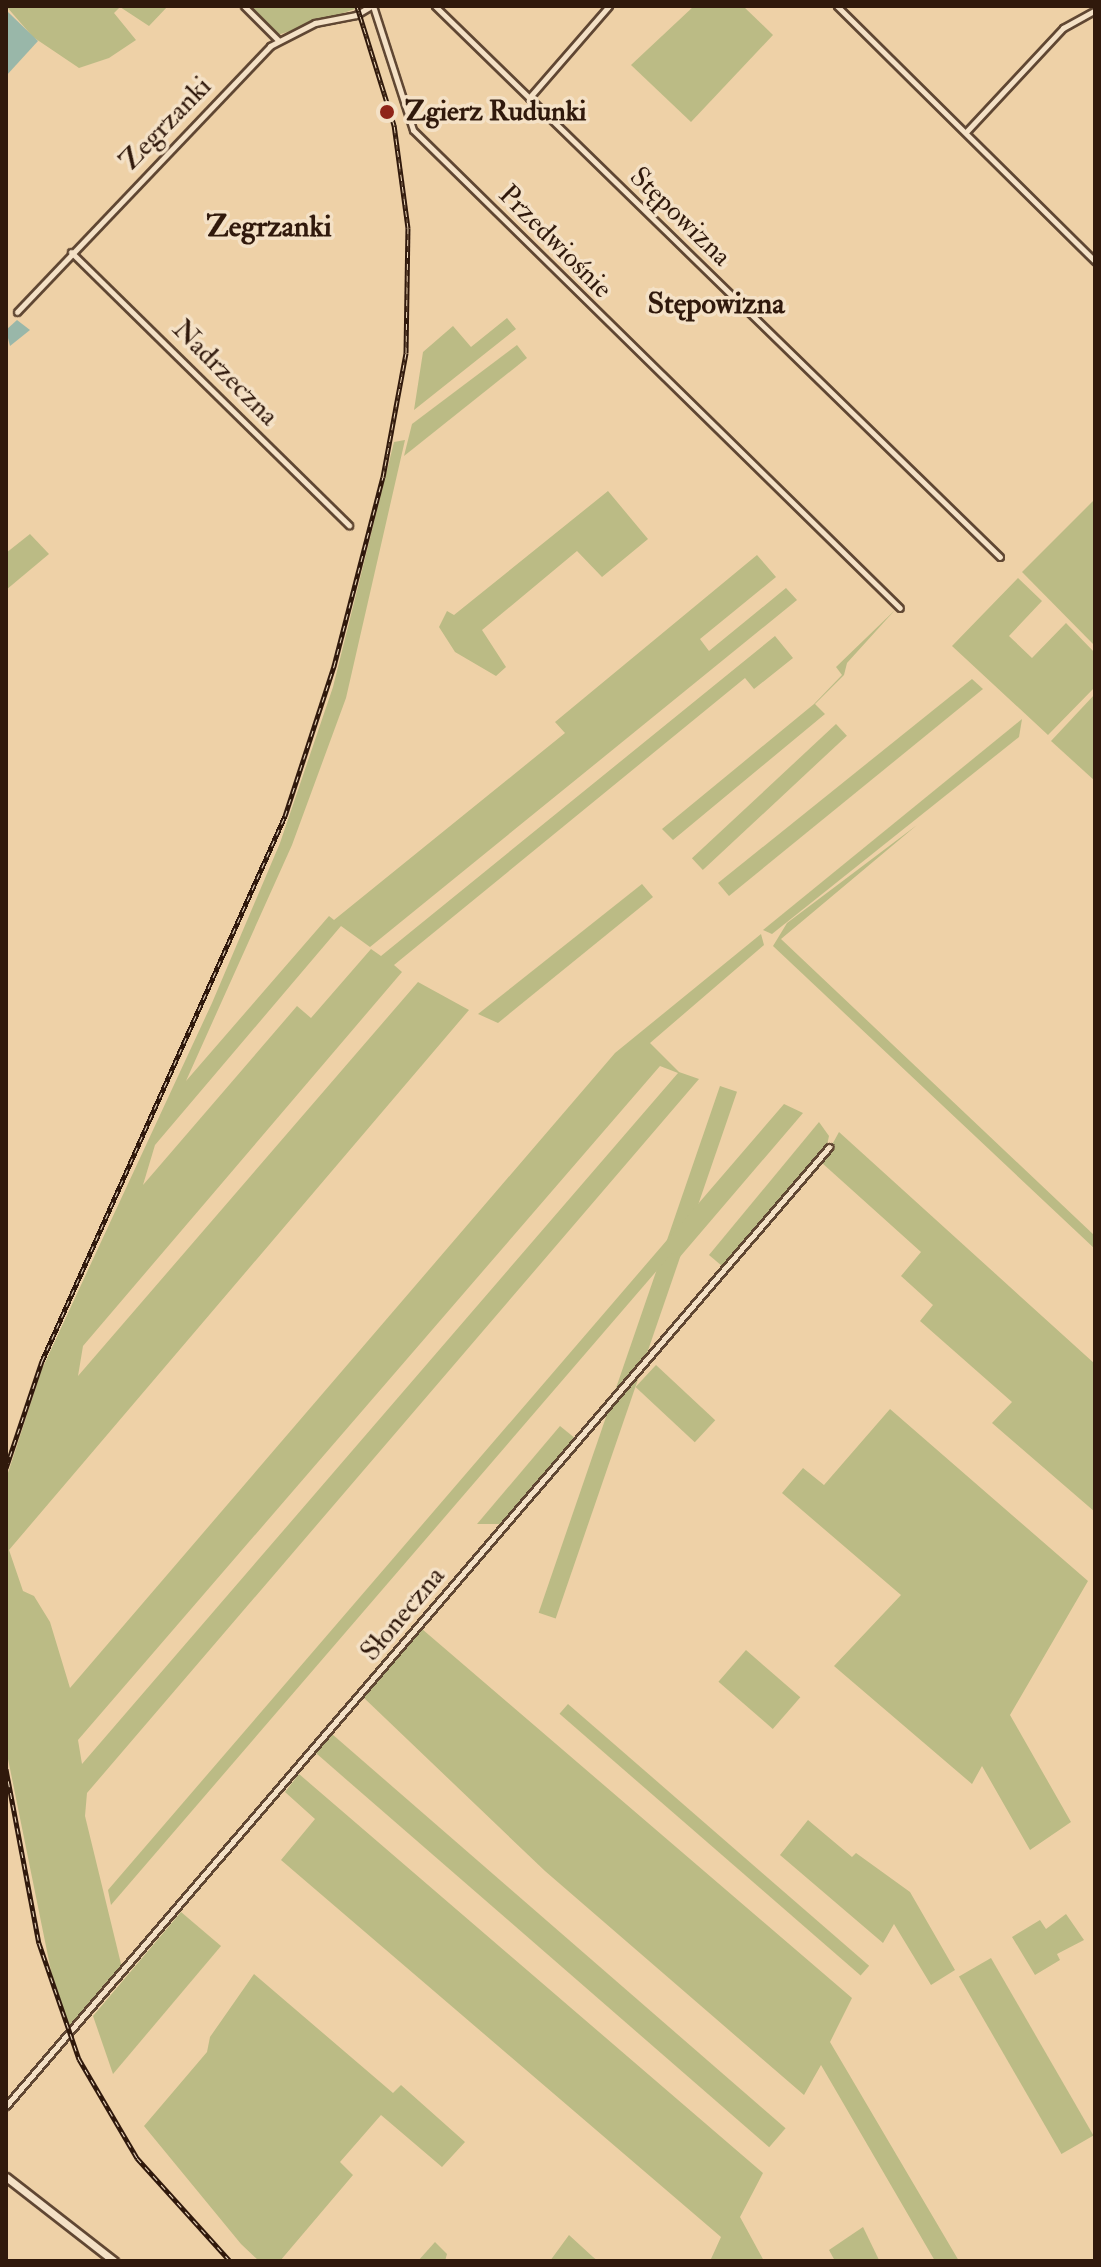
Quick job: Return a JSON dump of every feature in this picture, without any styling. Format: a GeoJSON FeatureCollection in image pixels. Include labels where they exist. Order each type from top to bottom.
{"type":"FeatureCollection","features":[{"type":"Feature","properties":{"kind":"street"},"geometry":{"type":"LineString","coordinates":[[244,6],[278,40]]}},
{"type":"Feature","properties":{"kind":"street","name":"Zegrzanki"},"geometry":{"type":"LineString","coordinates":[[17,312],[71,252],[278,40],[372,6]]}},
{"type":"Feature","properties":{"kind":"street","name":"Przedwiośnie"},"geometry":{"type":"LineString","coordinates":[[372,6],[413,130],[900,608]]}},
{"type":"Feature","properties":{"kind":"street","name":"Stępowizna"},"geometry":{"type":"LineString","coordinates":[[435,6],[1000,557]]}},
{"type":"Feature","properties":{"kind":"street"},"geometry":{"type":"LineString","coordinates":[[529,98],[609,6]]}},
{"type":"Feature","properties":{"kind":"street"},"geometry":{"type":"LineString","coordinates":[[837,6],[967,131],[1095,261]]}},
{"type":"Feature","properties":{"kind":"street"},"geometry":{"type":"LineString","coordinates":[[967,131],[1069,24],[1095,10]]}},
{"type":"Feature","properties":{"kind":"street","name":"Nadrzeczna"},"geometry":{"type":"LineString","coordinates":[[71,252],[349,525]]}},
{"type":"Feature","properties":{"kind":"street","name":"Słoneczna"},"geometry":{"type":"LineString","coordinates":[[6,2106],[829,1147]]}},
{"type":"Feature","properties":{"kind":"street"},"geometry":{"type":"LineString","coordinates":[[6,2177],[114,2261]]}},
{"type":"Feature","properties":{"kind":"green space"},"geometry":{"type":"Polygon","coordinates":[[[6,6],[168,6],[149,26],[120,7],[114,13],[136,40],[109,58],[79,68],[33,37],[6,6]]]}},
{"type":"Feature","properties":{"kind":"green space"},"geometry":{"type":"Polygon","coordinates":[[[249,6],[353,6],[355,9],[278,35],[249,6]]]}},
{"type":"Feature","properties":{"kind":"green space"},"geometry":{"type":"Polygon","coordinates":[[[694,6],[743,6],[773,35],[691,122],[631,65],[694,6]]]}},
{"type":"Feature","properties":{"kind":"green space"},"geometry":{"type":"Polygon","coordinates":[[[507,318],[516,329],[414,410],[423,352],[453,326],[471,347],[507,318]]]}},
{"type":"Feature","properties":{"kind":"green space"},"geometry":{"type":"Polygon","coordinates":[[[517,345],[527,358],[404,456],[412,424],[517,345]]]}},
{"type":"Feature","properties":{"kind":"green space"},"geometry":{"type":"Polygon","coordinates":[[[405,440],[346,698],[292,845],[186,1081],[329,916],[334,920],[565,733],[555,722],[757,555],[776,577],[700,639],[709,651],[786,588],[797,600],[370,947],[341,926],[155,1145],[143,1185],[297,1006],[311,1018],[371,949],[381,956],[775,636],[793,658],[754,689],[745,678],[394,965],[402,972],[83,1346],[78,1376],[418,982],[469,1010],[9,1550],[23,1591],[34,1596],[50,1622],[70,1688],[615,1053],[761,934],[764,945],[650,1043],[679,1072],[699,1079],[87,1793],[85,1816],[122,1968],[69,2029],[51,1971],[6,1749],[6,1479],[42,1369],[212,1003],[280,843],[333,687],[394,442],[405,440]],[[660,1066],[78,1740],[82,1764],[678,1073],[660,1066]]]}},
{"type":"Feature","properties":{"kind":"green space"},"geometry":{"type":"Polygon","coordinates":[[[608,491],[648,539],[602,577],[577,551],[482,630],[506,667],[496,676],[455,652],[439,627],[447,611],[454,615],[608,491]]]}},
{"type":"Feature","properties":{"kind":"green space"},"geometry":{"type":"Polygon","coordinates":[[[1095,499],[1095,646],[1022,572],[1095,499]]]}},
{"type":"Feature","properties":{"kind":"green space"},"geometry":{"type":"Polygon","coordinates":[[[30,534],[49,554],[6,590],[6,553],[30,534]]]}},
{"type":"Feature","properties":{"kind":"green space"},"geometry":{"type":"Polygon","coordinates":[[[1018,578],[1042,601],[1009,636],[1032,658],[1066,623],[1095,653],[1095,687],[1048,735],[952,646],[1018,578]]]}},
{"type":"Feature","properties":{"kind":"green space"},"geometry":{"type":"Polygon","coordinates":[[[895,610],[847,663],[844,675],[815,704],[825,714],[673,840],[662,829],[814,704],[842,675],[836,667],[895,610]]]}},
{"type":"Feature","properties":{"kind":"green space"},"geometry":{"type":"Polygon","coordinates":[[[972,679],[983,689],[729,896],[718,883],[972,679]]]}},
{"type":"Feature","properties":{"kind":"green space"},"geometry":{"type":"Polygon","coordinates":[[[1095,694],[1095,781],[1051,741],[1095,694]]]}},
{"type":"Feature","properties":{"kind":"green space"},"geometry":{"type":"Polygon","coordinates":[[[1022,719],[1019,737],[772,934],[763,930],[1022,719]]]}},
{"type":"Feature","properties":{"kind":"green space"},"geometry":{"type":"Polygon","coordinates":[[[836,724],[847,736],[703,870],[692,858],[836,724]]]}},
{"type":"Feature","properties":{"kind":"green space"},"geometry":{"type":"Polygon","coordinates":[[[917,825],[781,939],[1095,1236],[1095,1249],[773,946],[787,923],[917,825]]]}},
{"type":"Feature","properties":{"kind":"green space"},"geometry":{"type":"Polygon","coordinates":[[[642,884],[653,897],[498,1023],[478,1014],[642,884]]]}},
{"type":"Feature","properties":{"kind":"green space"},"geometry":{"type":"Polygon","coordinates":[[[720,1086],[737,1092],[556,1619],[539,1613],[720,1086]]]}},
{"type":"Feature","properties":{"kind":"green space"},"geometry":{"type":"Polygon","coordinates":[[[784,1104],[803,1113],[679,1258],[672,1253],[111,1905],[108,1890],[784,1104]]]}},
{"type":"Feature","properties":{"kind":"green space"},"geometry":{"type":"Polygon","coordinates":[[[819,1122],[829,1136],[827,1145],[722,1266],[709,1255],[819,1122]]]}},
{"type":"Feature","properties":{"kind":"green space"},"geometry":{"type":"Polygon","coordinates":[[[839,1132],[1095,1364],[1095,1512],[992,1423],[1012,1402],[920,1321],[933,1305],[901,1276],[921,1252],[822,1163],[839,1132]]]}},
{"type":"Feature","properties":{"kind":"green space"},"geometry":{"type":"Polygon","coordinates":[[[656,1365],[715,1420],[695,1442],[636,1387],[656,1365]]]}},
{"type":"Feature","properties":{"kind":"green space"},"geometry":{"type":"Polygon","coordinates":[[[890,1409],[1088,1581],[1010,1715],[1071,1822],[1030,1850],[982,1766],[972,1784],[834,1666],[901,1595],[782,1493],[803,1468],[824,1485],[890,1409]]]}},
{"type":"Feature","properties":{"kind":"green space"},"geometry":{"type":"Polygon","coordinates":[[[560,1426],[576,1439],[500,1524],[477,1524],[560,1426]]]}},
{"type":"Feature","properties":{"kind":"green space"},"geometry":{"type":"Polygon","coordinates":[[[422,1629],[852,1998],[830,2042],[959,2261],[935,2261],[821,2065],[804,2095],[545,1871],[363,1697],[422,1629]]]}},
{"type":"Feature","properties":{"kind":"green space"},"geometry":{"type":"Polygon","coordinates":[[[746,1650],[800,1697],[773,1729],[718,1682],[746,1650]]]}},
{"type":"Feature","properties":{"kind":"green space"},"geometry":{"type":"Polygon","coordinates":[[[568,1704],[869,1966],[861,1976],[559,1714],[568,1704]]]}},
{"type":"Feature","properties":{"kind":"green space"},"geometry":{"type":"Polygon","coordinates":[[[332,1734],[786,2128],[769,2147],[316,1753],[332,1734]]]}},
{"type":"Feature","properties":{"kind":"green space"},"geometry":{"type":"Polygon","coordinates":[[[299,1774],[763,2173],[740,2217],[764,2261],[711,2259],[721,2237],[281,1860],[315,1819],[285,1792],[299,1774]]]}},
{"type":"Feature","properties":{"kind":"green space"},"geometry":{"type":"Polygon","coordinates":[[[808,1820],[852,1857],[856,1853],[910,1892],[955,1970],[931,1985],[894,1924],[883,1943],[780,1855],[808,1820]]]}},
{"type":"Feature","properties":{"kind":"green space"},"geometry":{"type":"Polygon","coordinates":[[[181,1912],[221,1946],[113,2074],[93,2016],[181,1912]]]}},
{"type":"Feature","properties":{"kind":"green space"},"geometry":{"type":"Polygon","coordinates":[[[1066,1914],[1084,1940],[1057,1954],[1060,1960],[1035,1975],[1012,1937],[1040,1920],[1046,1929],[1066,1914]]]}},
{"type":"Feature","properties":{"kind":"green space"},"geometry":{"type":"Polygon","coordinates":[[[991,1958],[1094,2136],[1061,2154],[959,1976],[991,1958]]]}},
{"type":"Feature","properties":{"kind":"green space"},"geometry":{"type":"Polygon","coordinates":[[[254,1974],[393,2093],[401,2085],[465,2142],[442,2167],[381,2115],[340,2162],[353,2175],[280,2261],[259,2261],[241,2244],[144,2126],[207,2052],[210,2037],[254,1974]]]}},
{"type":"Feature","properties":{"kind":"green space"},"geometry":{"type":"Polygon","coordinates":[[[863,2227],[879,2260],[835,2261],[829,2250],[863,2227]]]}},
{"type":"Feature","properties":{"kind":"green space"},"geometry":{"type":"Polygon","coordinates":[[[569,2235],[593,2257],[598,2261],[550,2261],[569,2235]]]}},
{"type":"Feature","properties":{"kind":"green space"},"geometry":{"type":"Polygon","coordinates":[[[435,2242],[447,2254],[445,2261],[418,2261],[435,2242]]]}},
{"type":"Feature","properties":{"kind":"shaded area"},"geometry":{"type":"Polygon","coordinates":[[[6,13],[38,41],[6,76],[6,13]]]}},
{"type":"Feature","properties":{"kind":"shaded area"},"geometry":{"type":"Polygon","coordinates":[[[17,320],[30,330],[10,346],[6,330],[17,320]]]}},
{"type":"Feature","properties":{"kind":"railway"},"geometry":{"type":"LineString","coordinates":[[6,1468],[42,1361],[285,816],[334,666],[383,477],[406,353],[408,228],[394,125],[357,6]]}},
{"type":"Feature","properties":{"kind":"railway"},"geometry":{"type":"LineString","coordinates":[[6,1769],[39,1943],[79,2059],[137,2158],[230,2261]]}},
{"type":"Feature","properties":{"kind":"place","name":"Zgierz Rudunki"},"geometry":{"type":"Point","coordinates":[387,112]}},
{"type":"Feature","properties":{"kind":"district","name":"Zegrzanki"},"geometry":{"type":"Point","coordinates":[269,227]}},
{"type":"Feature","properties":{"kind":"district","name":"Stępowizna"},"geometry":{"type":"Point","coordinates":[716,304]}}]}
